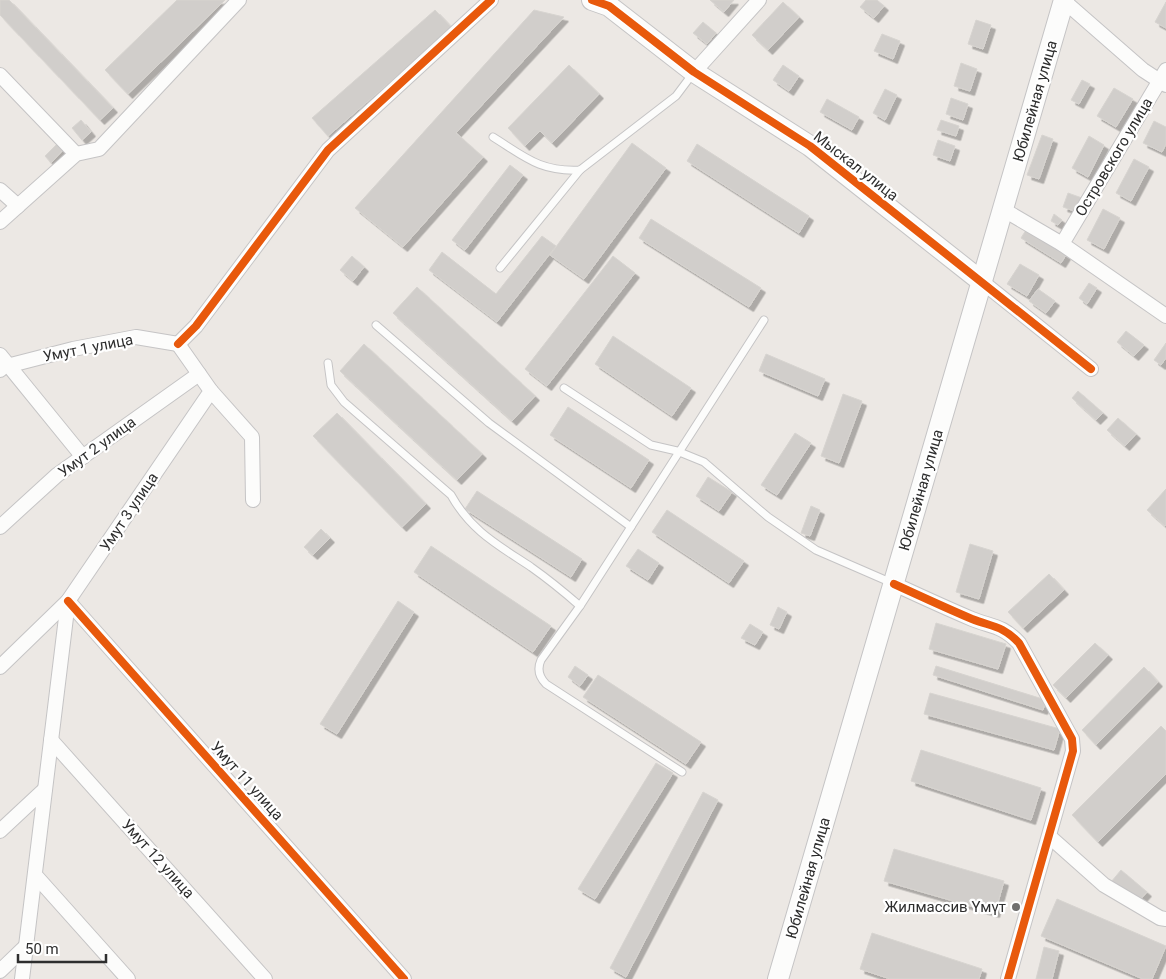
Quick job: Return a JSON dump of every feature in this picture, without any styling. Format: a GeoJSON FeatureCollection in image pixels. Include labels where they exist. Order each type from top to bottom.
{"type":"FeatureCollection","features":[{"type":"Feature","properties":{"kind":"main road","name":"Мыскал улица"},"geometry":{"type":"LineString","coordinates":[[592,0],[609,6],[694,72],[810,146],[981,281]]}},
{"type":"Feature","properties":{"kind":"main road","name":"Юбилейная улица"},"geometry":{"type":"LineString","coordinates":[[778,979],[1064,0]]}},
{"type":"Feature","properties":{"kind":"street"},"geometry":{"type":"LineString","coordinates":[[0,222],[76,154],[99,149],[239,0]]}},
{"type":"Feature","properties":{"kind":"street"},"geometry":{"type":"LineString","coordinates":[[253,500],[252,436],[210,391],[178,344],[196,326],[328,150],[491,0]]}},
{"type":"Feature","properties":{"kind":"street"},"geometry":{"type":"LineString","coordinates":[[694,72],[759,0]]}},
{"type":"Feature","properties":{"kind":"street"},"geometry":{"type":"LineString","coordinates":[[1064,0],[1143,70],[1164,79]]}},
{"type":"Feature","properties":{"kind":"street"},"geometry":{"type":"LineString","coordinates":[[0,75],[76,154]]}},
{"type":"Feature","properties":{"kind":"street","name":"Островского улица"},"geometry":{"type":"LineString","coordinates":[[1062,244],[1164,79]]}},
{"type":"Feature","properties":{"kind":"street"},"geometry":{"type":"LineString","coordinates":[[0,190],[18,206]]}},
{"type":"Feature","properties":{"kind":"street"},"geometry":{"type":"LineString","coordinates":[[1004,210],[1062,244],[1166,316]]}},
{"type":"Feature","properties":{"kind":"street","name":"Мыскал улица"},"geometry":{"type":"LineString","coordinates":[[981,281],[1091,370]]}},
{"type":"Feature","properties":{"kind":"street","name":"Умут 1 улица"},"geometry":{"type":"LineString","coordinates":[[3,363],[136,337],[178,344]]}},
{"type":"Feature","properties":{"kind":"street"},"geometry":{"type":"LineString","coordinates":[[3,363],[83,457]]}},
{"type":"Feature","properties":{"kind":"street","name":"Умут 2 улица"},"geometry":{"type":"LineString","coordinates":[[0,527],[57,475],[200,374]]}},
{"type":"Feature","properties":{"kind":"street","name":"Умут 3 улица"},"geometry":{"type":"LineString","coordinates":[[0,667],[68,601],[210,391]]}},
{"type":"Feature","properties":{"kind":"street"},"geometry":{"type":"LineString","coordinates":[[894,584],[974,620],[1000,626],[1018,643],[1072,739],[1073,750],[1050,837],[1008,979]]}},
{"type":"Feature","properties":{"kind":"street"},"geometry":{"type":"LineString","coordinates":[[22,979],[68,601]]}},
{"type":"Feature","properties":{"kind":"street","name":"Умут 11 улица"},"geometry":{"type":"LineString","coordinates":[[68,601],[404,979]]}},
{"type":"Feature","properties":{"kind":"street","name":"Умут 12 улица"},"geometry":{"type":"LineString","coordinates":[[51,740],[266,979]]}},
{"type":"Feature","properties":{"kind":"street"},"geometry":{"type":"LineString","coordinates":[[0,831],[45,789]]}},
{"type":"Feature","properties":{"kind":"street"},"geometry":{"type":"LineString","coordinates":[[1050,837],[1104,885],[1160,918],[1166,919]]}},
{"type":"Feature","properties":{"kind":"street"},"geometry":{"type":"LineString","coordinates":[[35,875],[128,979]]}},
{"type":"Feature","properties":{"kind":"street"},"geometry":{"type":"LineString","coordinates":[[0,971],[26,946]]}},
{"type":"Feature","properties":{"kind":"lane"},"geometry":{"type":"LineString","coordinates":[[500,268],[580,170],[676,96],[694,72]]}},
{"type":"Feature","properties":{"kind":"lane"},"geometry":{"type":"LineString","coordinates":[[493,136],[537,165],[561,171],[580,170]]}},
{"type":"Feature","properties":{"kind":"lane"},"geometry":{"type":"LineString","coordinates":[[682,772],[542,679],[539,664],[580,606],[677,451],[764,320]]}},
{"type":"Feature","properties":{"kind":"lane"},"geometry":{"type":"LineString","coordinates":[[376,325],[489,423],[631,527]]}},
{"type":"Feature","properties":{"kind":"lane"},"geometry":{"type":"LineString","coordinates":[[328,363],[331,386],[344,402],[451,495],[461,513],[481,534],[554,584],[580,606]]}},
{"type":"Feature","properties":{"kind":"lane"},"geometry":{"type":"LineString","coordinates":[[564,388],[634,436],[651,445],[677,451],[704,462],[768,517],[816,550],[894,584]]}},
{"type":"Feature","properties":{"kind":"building"},"geometry":{"type":"Polygon","coordinates":[[[0,0],[9,0],[113,108],[100,120],[0,15],[0,0]]]}},
{"type":"Feature","properties":{"kind":"building"},"geometry":{"type":"Polygon","coordinates":[[[177,0],[225,0],[128,94],[105,70],[177,0]]]}},
{"type":"Feature","properties":{"kind":"building"},"geometry":{"type":"Polygon","coordinates":[[[710,0],[734,0],[724,12],[710,0]]]}},
{"type":"Feature","properties":{"kind":"building"},"geometry":{"type":"Polygon","coordinates":[[[866,0],[877,0],[884,6],[874,18],[860,7],[866,0]]]}},
{"type":"Feature","properties":{"kind":"building"},"geometry":{"type":"Polygon","coordinates":[[[783,2],[799,17],[768,50],[752,35],[783,2]]]}},
{"type":"Feature","properties":{"kind":"building"},"geometry":{"type":"Polygon","coordinates":[[[1166,2],[1166,28],[1155,22],[1166,2]]]}},
{"type":"Feature","properties":{"kind":"building"},"geometry":{"type":"Polygon","coordinates":[[[435,10],[452,28],[328,136],[312,118],[435,10]]]}},
{"type":"Feature","properties":{"kind":"building"},"geometry":{"type":"Polygon","coordinates":[[[534,10],[564,17],[456,133],[483,157],[403,247],[355,208],[534,10]]]}},
{"type":"Feature","properties":{"kind":"building"},"geometry":{"type":"Polygon","coordinates":[[[976,20],[991,25],[983,49],[968,44],[976,20]]]}},
{"type":"Feature","properties":{"kind":"building"},"geometry":{"type":"Polygon","coordinates":[[[703,22],[716,33],[707,44],[693,33],[703,22]]]}},
{"type":"Feature","properties":{"kind":"building"},"geometry":{"type":"Polygon","coordinates":[[[882,34],[900,41],[893,59],[874,51],[882,34]]]}},
{"type":"Feature","properties":{"kind":"building"},"geometry":{"type":"Polygon","coordinates":[[[961,63],[977,69],[970,91],[954,86],[961,63]]]}},
{"type":"Feature","properties":{"kind":"building"},"geometry":{"type":"Polygon","coordinates":[[[569,65],[599,94],[552,143],[540,131],[525,146],[508,128],[569,65]]]}},
{"type":"Feature","properties":{"kind":"building"},"geometry":{"type":"Polygon","coordinates":[[[783,65],[799,76],[789,91],[773,80],[783,65]]]}},
{"type":"Feature","properties":{"kind":"building"},"geometry":{"type":"Polygon","coordinates":[[[1082,80],[1090,84],[1079,104],[1071,100],[1082,80]]]}},
{"type":"Feature","properties":{"kind":"building"},"geometry":{"type":"Polygon","coordinates":[[[1114,88],[1133,99],[1116,127],[1097,116],[1114,88]]]}},
{"type":"Feature","properties":{"kind":"building"},"geometry":{"type":"Polygon","coordinates":[[[885,89],[897,95],[885,120],[873,113],[885,89]]]}},
{"type":"Feature","properties":{"kind":"building"},"geometry":{"type":"Polygon","coordinates":[[[951,98],[968,104],[963,120],[946,114],[951,98]]]}},
{"type":"Feature","properties":{"kind":"building"},"geometry":{"type":"Polygon","coordinates":[[[827,99],[859,117],[852,130],[820,112],[827,99]]]}},
{"type":"Feature","properties":{"kind":"building"},"geometry":{"type":"Polygon","coordinates":[[[81,120],[91,132],[82,140],[72,128],[81,120]]]}},
{"type":"Feature","properties":{"kind":"building"},"geometry":{"type":"Polygon","coordinates":[[[941,120],[959,126],[956,136],[937,130],[941,120]]]}},
{"type":"Feature","properties":{"kind":"building"},"geometry":{"type":"Polygon","coordinates":[[[1154,121],[1166,127],[1166,144],[1162,152],[1143,143],[1154,121]]]}},
{"type":"Feature","properties":{"kind":"building"},"geometry":{"type":"Polygon","coordinates":[[[1042,135],[1053,139],[1039,179],[1027,175],[1042,135]]]}},
{"type":"Feature","properties":{"kind":"building"},"geometry":{"type":"Polygon","coordinates":[[[1089,136],[1104,145],[1088,177],[1072,168],[1089,136]]]}},
{"type":"Feature","properties":{"kind":"building"},"geometry":{"type":"Polygon","coordinates":[[[938,140],[955,146],[950,161],[933,155],[938,140]]]}},
{"type":"Feature","properties":{"kind":"building"},"geometry":{"type":"Polygon","coordinates":[[[632,143],[666,168],[584,279],[550,255],[632,143]]]}},
{"type":"Feature","properties":{"kind":"building"},"geometry":{"type":"Polygon","coordinates":[[[57,144],[63,150],[51,163],[45,156],[57,144]]]}},
{"type":"Feature","properties":{"kind":"building"},"geometry":{"type":"Polygon","coordinates":[[[697,144],[809,216],[799,233],[687,161],[697,144]]]}},
{"type":"Feature","properties":{"kind":"building"},"geometry":{"type":"Polygon","coordinates":[[[1134,159],[1149,167],[1131,201],[1116,193],[1134,159]]]}},
{"type":"Feature","properties":{"kind":"building"},"geometry":{"type":"Polygon","coordinates":[[[510,165],[523,175],[465,250],[452,240],[510,165]]]}},
{"type":"Feature","properties":{"kind":"building"},"geometry":{"type":"Polygon","coordinates":[[[1068,193],[1082,198],[1077,212],[1063,207],[1068,193]]]}},
{"type":"Feature","properties":{"kind":"building"},"geometry":{"type":"Polygon","coordinates":[[[1103,209],[1120,218],[1104,249],[1087,240],[1103,209]]]}},
{"type":"Feature","properties":{"kind":"building"},"geometry":{"type":"Polygon","coordinates":[[[1054,214],[1062,220],[1058,225],[1051,221],[1054,214]]]}},
{"type":"Feature","properties":{"kind":"building"},"geometry":{"type":"Polygon","coordinates":[[[651,219],[761,288],[749,307],[639,238],[651,219]]]}},
{"type":"Feature","properties":{"kind":"building"},"geometry":{"type":"Polygon","coordinates":[[[1026,230],[1066,255],[1061,263],[1021,238],[1026,230]]]}},
{"type":"Feature","properties":{"kind":"building"},"geometry":{"type":"Polygon","coordinates":[[[542,236],[556,246],[497,322],[429,270],[442,252],[496,294],[542,236]]]}},
{"type":"Feature","properties":{"kind":"building"},"geometry":{"type":"Polygon","coordinates":[[[352,256],[364,267],[353,281],[340,270],[352,256]]]}},
{"type":"Feature","properties":{"kind":"building"},"geometry":{"type":"Polygon","coordinates":[[[613,256],[635,273],[547,386],[525,369],[613,256]]]}},
{"type":"Feature","properties":{"kind":"building"},"geometry":{"type":"Polygon","coordinates":[[[1020,264],[1039,275],[1027,296],[1007,284],[1020,264]]]}},
{"type":"Feature","properties":{"kind":"building"},"geometry":{"type":"Polygon","coordinates":[[[1089,283],[1097,288],[1087,304],[1079,298],[1089,283]]]}},
{"type":"Feature","properties":{"kind":"building"},"geometry":{"type":"Polygon","coordinates":[[[417,287],[535,396],[512,421],[393,313],[417,287]]]}},
{"type":"Feature","properties":{"kind":"building"},"geometry":{"type":"Polygon","coordinates":[[[1038,289],[1055,301],[1046,313],[1029,301],[1038,289]]]}},
{"type":"Feature","properties":{"kind":"building"},"geometry":{"type":"Polygon","coordinates":[[[1126,331],[1144,345],[1134,356],[1117,342],[1126,331]]]}},
{"type":"Feature","properties":{"kind":"building"},"geometry":{"type":"Polygon","coordinates":[[[613,336],[691,388],[672,416],[595,364],[613,336]]]}},
{"type":"Feature","properties":{"kind":"building"},"geometry":{"type":"Polygon","coordinates":[[[1166,343],[1166,358],[1161,365],[1154,360],[1166,343]]]}},
{"type":"Feature","properties":{"kind":"building"},"geometry":{"type":"Polygon","coordinates":[[[364,344],[482,454],[457,480],[340,371],[364,344]]]}},
{"type":"Feature","properties":{"kind":"building"},"geometry":{"type":"Polygon","coordinates":[[[766,354],[825,379],[818,396],[759,371],[766,354]]]}},
{"type":"Feature","properties":{"kind":"building"},"geometry":{"type":"Polygon","coordinates":[[[1078,391],[1103,413],[1096,420],[1072,398],[1078,391]]]}},
{"type":"Feature","properties":{"kind":"building"},"geometry":{"type":"Polygon","coordinates":[[[843,394],[862,401],[839,463],[821,456],[843,394]]]}},
{"type":"Feature","properties":{"kind":"building"},"geometry":{"type":"Polygon","coordinates":[[[568,407],[649,460],[631,488],[550,435],[568,407]]]}},
{"type":"Feature","properties":{"kind":"building"},"geometry":{"type":"Polygon","coordinates":[[[337,413],[426,504],[402,527],[313,436],[337,413]]]}},
{"type":"Feature","properties":{"kind":"building"},"geometry":{"type":"Polygon","coordinates":[[[1118,418],[1136,434],[1125,446],[1107,430],[1118,418]]]}},
{"type":"Feature","properties":{"kind":"building"},"geometry":{"type":"Polygon","coordinates":[[[795,433],[811,443],[777,495],[761,485],[795,433]]]}},
{"type":"Feature","properties":{"kind":"building"},"geometry":{"type":"Polygon","coordinates":[[[708,477],[732,492],[719,511],[696,496],[708,477]]]}},
{"type":"Feature","properties":{"kind":"building"},"geometry":{"type":"Polygon","coordinates":[[[1166,489],[1166,525],[1165,526],[1147,510],[1166,489]]]}},
{"type":"Feature","properties":{"kind":"building"},"geometry":{"type":"Polygon","coordinates":[[[477,491],[582,559],[571,577],[465,509],[477,491]]]}},
{"type":"Feature","properties":{"kind":"building"},"geometry":{"type":"Polygon","coordinates":[[[811,506],[820,510],[810,536],[801,533],[811,506]]]}},
{"type":"Feature","properties":{"kind":"building"},"geometry":{"type":"Polygon","coordinates":[[[667,510],[744,561],[729,583],[652,532],[667,510]]]}},
{"type":"Feature","properties":{"kind":"building"},"geometry":{"type":"Polygon","coordinates":[[[321,529],[330,538],[313,555],[304,547],[321,529]]]}},
{"type":"Feature","properties":{"kind":"building"},"geometry":{"type":"Polygon","coordinates":[[[970,544],[993,551],[979,599],[956,592],[970,544]]]}},
{"type":"Feature","properties":{"kind":"building"},"geometry":{"type":"Polygon","coordinates":[[[431,546],[551,626],[533,652],[414,572],[431,546]]]}},
{"type":"Feature","properties":{"kind":"building"},"geometry":{"type":"Polygon","coordinates":[[[638,549],[659,563],[648,580],[626,566],[638,549]]]}},
{"type":"Feature","properties":{"kind":"building"},"geometry":{"type":"Polygon","coordinates":[[[1049,574],[1064,590],[1023,628],[1008,612],[1049,574]]]}},
{"type":"Feature","properties":{"kind":"building"},"geometry":{"type":"Polygon","coordinates":[[[398,601],[414,612],[337,734],[320,724],[398,601]]]}},
{"type":"Feature","properties":{"kind":"building"},"geometry":{"type":"Polygon","coordinates":[[[778,607],[787,612],[779,629],[770,625],[778,607]]]}},
{"type":"Feature","properties":{"kind":"building"},"geometry":{"type":"Polygon","coordinates":[[[936,623],[1006,644],[998,669],[929,649],[936,623]]]}},
{"type":"Feature","properties":{"kind":"building"},"geometry":{"type":"Polygon","coordinates":[[[750,624],[763,632],[755,645],[741,638],[750,624]]]}},
{"type":"Feature","properties":{"kind":"building"},"geometry":{"type":"Polygon","coordinates":[[[1095,643],[1108,655],[1066,698],[1053,685],[1095,643]]]}},
{"type":"Feature","properties":{"kind":"building"},"geometry":{"type":"Polygon","coordinates":[[[575,666],[588,675],[580,686],[568,677],[575,666]]]}},
{"type":"Feature","properties":{"kind":"building"},"geometry":{"type":"Polygon","coordinates":[[[936,666],[1046,700],[1043,710],[933,675],[936,666]]]}},
{"type":"Feature","properties":{"kind":"building"},"geometry":{"type":"Polygon","coordinates":[[[1144,667],[1158,682],[1096,745],[1082,730],[1144,667]]]}},
{"type":"Feature","properties":{"kind":"building"},"geometry":{"type":"Polygon","coordinates":[[[598,675],[701,742],[686,764],[583,697],[598,675]]]}},
{"type":"Feature","properties":{"kind":"building"},"geometry":{"type":"Polygon","coordinates":[[[930,693],[1060,729],[1054,750],[924,714],[930,693]]]}},
{"type":"Feature","properties":{"kind":"building"},"geometry":{"type":"Polygon","coordinates":[[[1161,726],[1166,731],[1166,774],[1098,842],[1072,815],[1161,726]]]}},
{"type":"Feature","properties":{"kind":"building"},"geometry":{"type":"Polygon","coordinates":[[[921,750],[1041,788],[1031,820],[911,781],[921,750]]]}},
{"type":"Feature","properties":{"kind":"building"},"geometry":{"type":"Polygon","coordinates":[[[656,763],[673,773],[595,899],[578,889],[656,763]]]}},
{"type":"Feature","properties":{"kind":"building"},"geometry":{"type":"Polygon","coordinates":[[[703,792],[718,800],[626,977],[610,968],[703,792]]]}},
{"type":"Feature","properties":{"kind":"building"},"geometry":{"type":"Polygon","coordinates":[[[894,849],[1004,881],[995,913],[884,881],[894,849]]]}},
{"type":"Feature","properties":{"kind":"building"},"geometry":{"type":"Polygon","coordinates":[[[1121,870],[1147,892],[1137,903],[1111,882],[1121,870]]]}},
{"type":"Feature","properties":{"kind":"building"},"geometry":{"type":"Polygon","coordinates":[[[1057,899],[1166,946],[1152,979],[1143,979],[1041,936],[1057,899]]]}},
{"type":"Feature","properties":{"kind":"building"},"geometry":{"type":"Polygon","coordinates":[[[872,933],[982,969],[979,979],[890,979],[860,969],[872,933]]]}},
{"type":"Feature","properties":{"kind":"building"},"geometry":{"type":"Polygon","coordinates":[[[1044,947],[1059,951],[1052,979],[1036,979],[1044,947]]]}},
{"type":"Feature","properties":{"kind":"cycle path"},"geometry":{"type":"LineString","coordinates":[[178,344],[196,326],[328,150],[491,0]]}},
{"type":"Feature","properties":{"kind":"cycle path"},"geometry":{"type":"LineString","coordinates":[[592,0],[609,6],[694,72],[810,146],[1091,369]]}},
{"type":"Feature","properties":{"kind":"cycle path"},"geometry":{"type":"LineString","coordinates":[[894,584],[972,619],[997,627],[1013,637],[1019,643],[1072,739],[1073,751],[1008,979]]}},
{"type":"Feature","properties":{"kind":"cycle path"},"geometry":{"type":"LineString","coordinates":[[68,601],[404,979]]}},
{"type":"Feature","properties":{"kind":"place","name":"Жилмассив Үмүт"},"geometry":{"type":"Point","coordinates":[1016,907]}}]}
